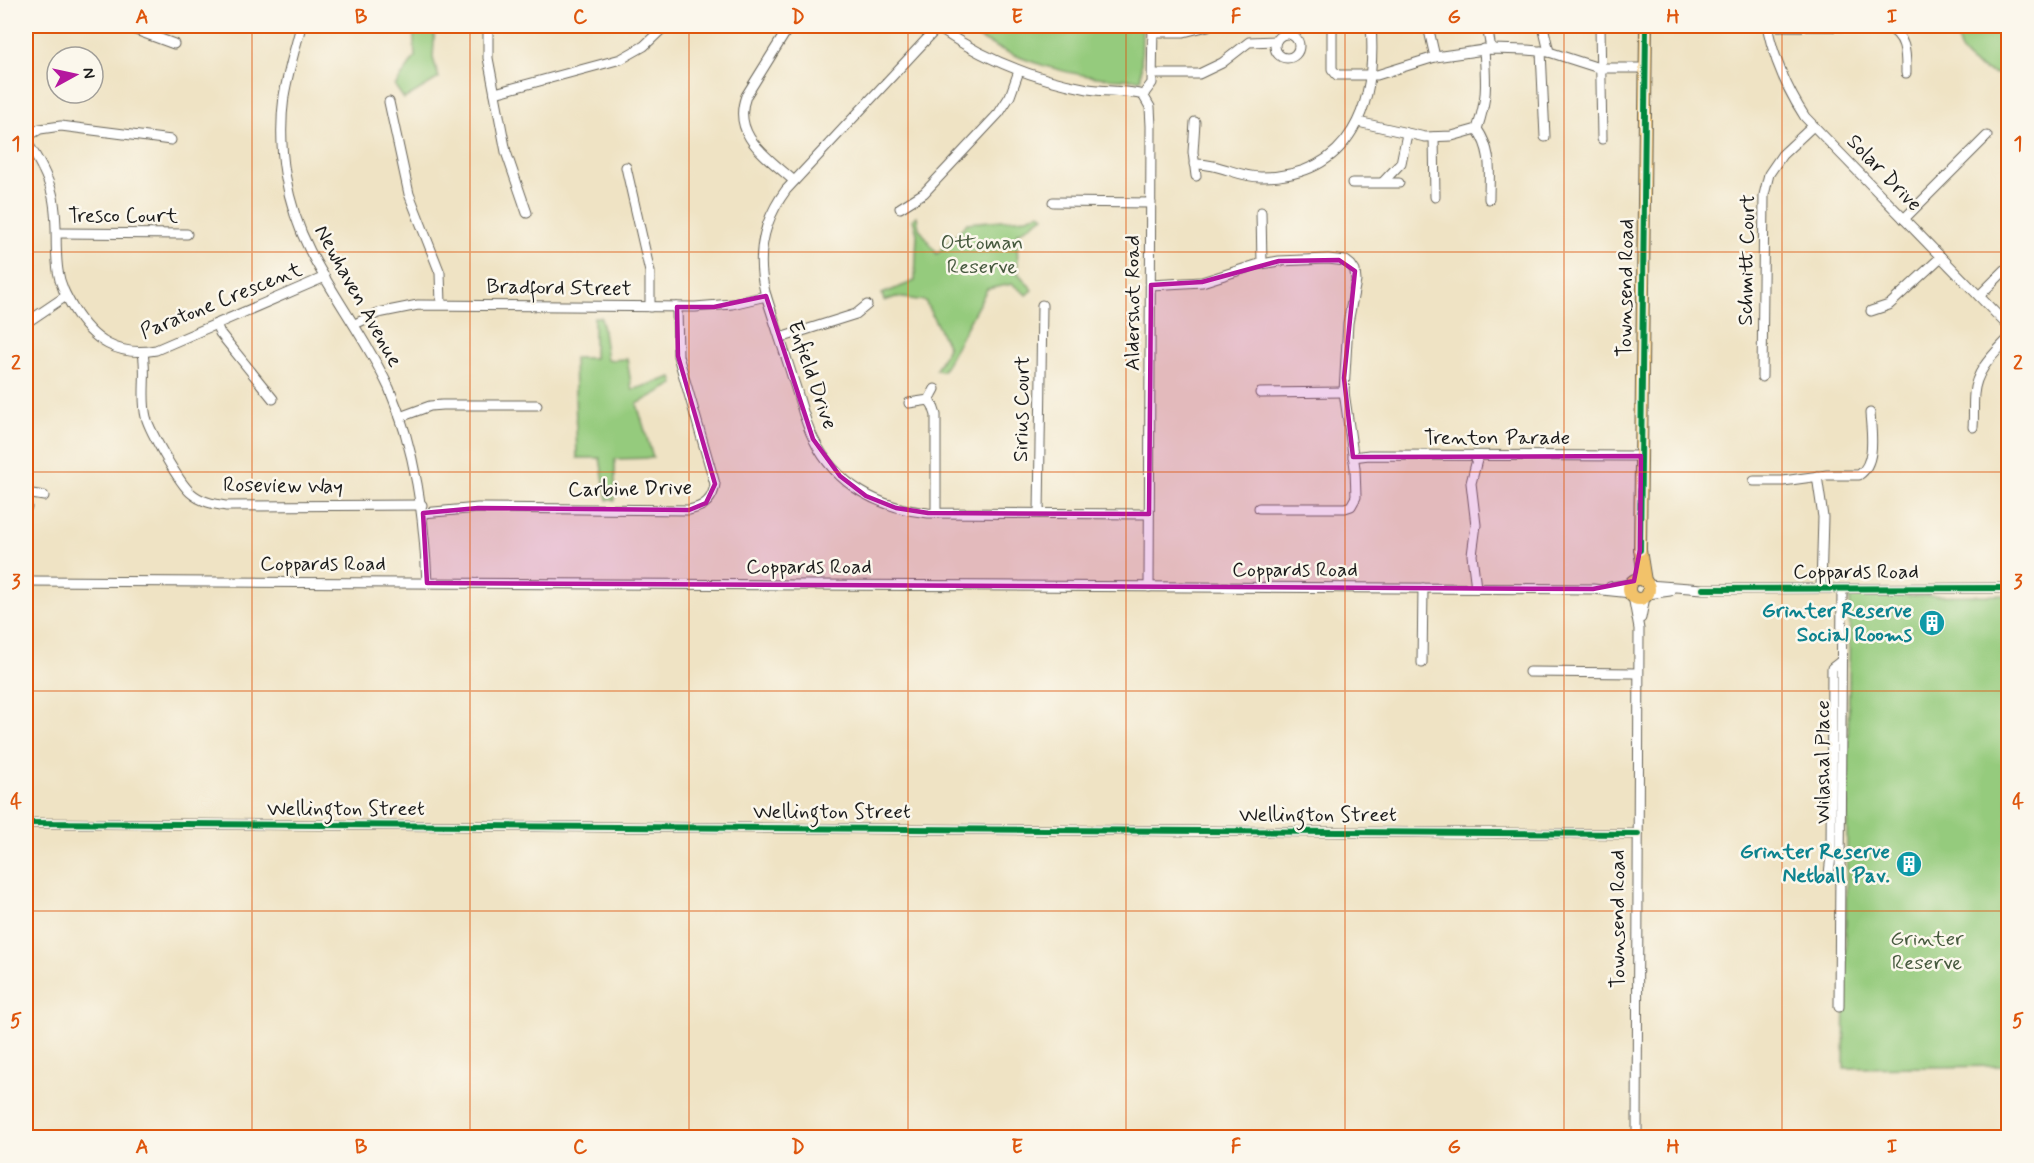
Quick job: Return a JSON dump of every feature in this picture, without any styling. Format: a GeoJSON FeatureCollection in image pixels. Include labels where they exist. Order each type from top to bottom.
{"type":"FeatureCollection","features":[{"type":"Feature","properties":{"kind":"main road","name":"Townsend Road"},"geometry":{"type":"LineString","coordinates":[[1639,589],[1646,26]]}},
{"type":"Feature","properties":{"kind":"street"},"geometry":{"type":"LineString","coordinates":[[125,26],[174,44]]}},
{"type":"Feature","properties":{"kind":"street","name":"Newhaven Avenue"},"geometry":{"type":"LineString","coordinates":[[301,26],[284,96],[283,152],[289,189],[298,223],[311,252],[380,370],[400,417],[416,471],[422,509],[427,583]]}},
{"type":"Feature","properties":{"kind":"street"},"geometry":{"type":"LineString","coordinates":[[488,26],[488,58],[506,152],[527,213]]}},
{"type":"Feature","properties":{"kind":"street"},"geometry":{"type":"LineString","coordinates":[[495,93],[621,59],[644,46],[665,26]]}},
{"type":"Feature","properties":{"kind":"street"},"geometry":{"type":"LineString","coordinates":[[937,26],[985,55],[1020,71],[1089,89],[1143,95],[1152,83],[1153,29],[1207,26]]}},
{"type":"Feature","properties":{"kind":"street","name":"Enfield Drive"},"geometry":{"type":"LineString","coordinates":[[937,26],[794,181],[779,199],[766,227],[760,267],[766,296],[813,439],[840,476],[866,496],[896,508],[936,513],[1149,513]]}},
{"type":"Feature","properties":{"kind":"street"},"geometry":{"type":"LineString","coordinates":[[1332,26],[1331,63],[1337,75],[1371,76],[1436,57],[1487,49],[1545,52],[1599,68],[1645,68]]}},
{"type":"Feature","properties":{"kind":"street"},"geometry":{"type":"LineString","coordinates":[[1194,164],[1214,165],[1258,177],[1297,173],[1312,167],[1337,150],[1358,122],[1366,101],[1371,76],[1373,46],[1371,26]]}},
{"type":"Feature","properties":{"kind":"street"},"geometry":{"type":"LineString","coordinates":[[1428,26],[1436,57]]}},
{"type":"Feature","properties":{"kind":"street"},"geometry":{"type":"LineString","coordinates":[[1477,129],[1486,98],[1487,26]]}},
{"type":"Feature","properties":{"kind":"street"},"geometry":{"type":"LineString","coordinates":[[1543,26],[1545,137]]}},
{"type":"Feature","properties":{"kind":"street"},"geometry":{"type":"LineString","coordinates":[[1600,26],[1602,139]]}},
{"type":"Feature","properties":{"kind":"street"},"geometry":{"type":"LineString","coordinates":[[1767,26],[1887,27],[1895,31],[1904,42],[1906,74]]}},
{"type":"Feature","properties":{"kind":"street","name":"Solar Drive"},"geometry":{"type":"LineString","coordinates":[[1767,26],[1777,65],[1805,117],[2008,326]]}},
{"type":"Feature","properties":{"kind":"street"},"geometry":{"type":"LineString","coordinates":[[787,30],[746,96],[741,118],[744,129],[752,142],[794,181]]}},
{"type":"Feature","properties":{"kind":"street"},"geometry":{"type":"LineString","coordinates":[[1153,74],[1199,74],[1222,63],[1249,42],[1276,41]]}},
{"type":"Feature","properties":{"kind":"street"},"geometry":{"type":"LineString","coordinates":[[900,208],[924,193],[999,113],[1010,96],[1020,71]]}},
{"type":"Feature","properties":{"kind":"street","name":"Aldershot Road"},"geometry":{"type":"LineString","coordinates":[[1143,95],[1149,102],[1151,115],[1149,587]]}},
{"type":"Feature","properties":{"kind":"street"},"geometry":{"type":"LineString","coordinates":[[389,102],[409,194],[440,273],[441,304]]}},
{"type":"Feature","properties":{"kind":"street"},"geometry":{"type":"LineString","coordinates":[[1195,122],[1193,152],[1196,176]]}},
{"type":"Feature","properties":{"kind":"street"},"geometry":{"type":"LineString","coordinates":[[1358,122],[1407,134],[1434,137],[1452,136],[1477,129]]}},
{"type":"Feature","properties":{"kind":"street"},"geometry":{"type":"LineString","coordinates":[[26,139],[40,129],[61,126],[171,140]]}},
{"type":"Feature","properties":{"kind":"street","name":"Schmitt Court"},"geometry":{"type":"LineString","coordinates":[[1762,376],[1764,195],[1769,174],[1782,155],[1813,126]]}},
{"type":"Feature","properties":{"kind":"street"},"geometry":{"type":"LineString","coordinates":[[1477,129],[1486,142],[1489,162],[1489,200]]}},
{"type":"Feature","properties":{"kind":"street"},"geometry":{"type":"LineString","coordinates":[[1383,182],[1401,163],[1407,134]]}},
{"type":"Feature","properties":{"kind":"street"},"geometry":{"type":"LineString","coordinates":[[1904,219],[1988,136]]}},
{"type":"Feature","properties":{"kind":"street"},"geometry":{"type":"LineString","coordinates":[[1434,137],[1436,197]]}},
{"type":"Feature","properties":{"kind":"street","name":"Paratone Crescent"},"geometry":{"type":"LineString","coordinates":[[26,139],[40,163],[52,192],[58,233],[60,284],[77,314],[93,335],[120,350],[143,352],[169,346],[325,277]]}},
{"type":"Feature","properties":{"kind":"street"},"geometry":{"type":"LineString","coordinates":[[626,167],[650,272],[650,307]]}},
{"type":"Feature","properties":{"kind":"street"},"geometry":{"type":"LineString","coordinates":[[1352,183],[1399,183]]}},
{"type":"Feature","properties":{"kind":"street"},"geometry":{"type":"LineString","coordinates":[[1053,202],[1151,202]]}},
{"type":"Feature","properties":{"kind":"street"},"geometry":{"type":"LineString","coordinates":[[1261,212],[1262,264]]}},
{"type":"Feature","properties":{"kind":"street","name":"Tresco Court"},"geometry":{"type":"LineString","coordinates":[[58,233],[187,234]]}},
{"type":"Feature","properties":{"kind":"street"},"geometry":{"type":"LineString","coordinates":[[1871,311],[1889,305],[1941,257]]}},
{"type":"Feature","properties":{"kind":"street"},"geometry":{"type":"LineString","coordinates":[[1151,285],[1202,282],[1262,264],[1328,259],[1346,261],[1355,271],[1356,281],[1346,337],[1344,392],[1356,497],[1351,506],[1339,508],[1259,508]]}},
{"type":"Feature","properties":{"kind":"street"},"geometry":{"type":"LineString","coordinates":[[1979,296],[2008,267]]}},
{"type":"Feature","properties":{"kind":"street"},"geometry":{"type":"LineString","coordinates":[[26,323],[66,296]]}},
{"type":"Feature","properties":{"kind":"street","name":"Bradford Street"},"geometry":{"type":"LineString","coordinates":[[355,324],[378,313],[418,305],[714,307],[766,296]]}},
{"type":"Feature","properties":{"kind":"street"},"geometry":{"type":"LineString","coordinates":[[780,338],[856,314],[867,305]]}},
{"type":"Feature","properties":{"kind":"street","name":"Sirius Court"},"geometry":{"type":"LineString","coordinates":[[1039,513],[1041,305]]}},
{"type":"Feature","properties":{"kind":"street","name":"Carbine Drive"},"geometry":{"type":"LineString","coordinates":[[422,509],[689,510],[706,504],[714,491],[715,483],[678,356],[677,307]]}},
{"type":"Feature","properties":{"kind":"street"},"geometry":{"type":"LineString","coordinates":[[216,324],[220,333],[273,399]]}},
{"type":"Feature","properties":{"kind":"street"},"geometry":{"type":"LineString","coordinates":[[1973,427],[1974,394],[1981,372],[1986,362],[2008,339]]}},
{"type":"Feature","properties":{"kind":"street","name":"Roseview Way"},"geometry":{"type":"LineString","coordinates":[[143,352],[147,418],[181,481],[198,498],[226,506],[422,509]]}},
{"type":"Feature","properties":{"kind":"street"},"geometry":{"type":"LineString","coordinates":[[929,400],[935,389]]}},
{"type":"Feature","properties":{"kind":"street"},"geometry":{"type":"LineString","coordinates":[[1260,393],[1344,392]]}},
{"type":"Feature","properties":{"kind":"street"},"geometry":{"type":"LineString","coordinates":[[929,400],[936,415],[936,513]]}},
{"type":"Feature","properties":{"kind":"street"},"geometry":{"type":"LineString","coordinates":[[909,403],[929,400]]}},
{"type":"Feature","properties":{"kind":"street"},"geometry":{"type":"LineString","coordinates":[[400,417],[430,406],[537,405]]}},
{"type":"Feature","properties":{"kind":"street"},"geometry":{"type":"LineString","coordinates":[[1754,481],[1852,476],[1864,471],[1870,459],[1870,413]]}},
{"type":"Feature","properties":{"kind":"street","name":"Trenton Parade"},"geometry":{"type":"LineString","coordinates":[[1353,457],[1370,455],[1641,456]]}},
{"type":"Feature","properties":{"kind":"street"},"geometry":{"type":"LineString","coordinates":[[1476,588],[1472,555],[1476,525],[1471,483],[1478,456]]}},
{"type":"Feature","properties":{"kind":"street"},"geometry":{"type":"LineString","coordinates":[[1817,476],[1823,517],[1821,588]]}},
{"type":"Feature","properties":{"kind":"street"},"geometry":{"type":"LineString","coordinates":[[26,493],[44,496]]}},
{"type":"Feature","properties":{"kind":"street","name":"Coppards Road"},"geometry":{"type":"LineString","coordinates":[[26,581],[1593,589],[2008,588]]}},
{"type":"Feature","properties":{"kind":"street"},"geometry":{"type":"LineString","coordinates":[[1422,663],[1423,588]]}},
{"type":"Feature","properties":{"kind":"street","name":"Townsend Road"},"geometry":{"type":"LineString","coordinates":[[1637,1137],[1639,589]]}},
{"type":"Feature","properties":{"kind":"street","name":"Wilashal Place"},"geometry":{"type":"LineString","coordinates":[[1839,1007],[1842,589]]}},
{"type":"Feature","properties":{"kind":"street"},"geometry":{"type":"LineString","coordinates":[[1529,672],[1638,673]]}},
{"type":"Feature","properties":{"kind":"street","name":"Wellington Street"},"geometry":{"type":"LineString","coordinates":[[26,823],[1638,834]]}},
{"type":"Feature","properties":{"kind":"highlighted area"},"geometry":{"type":"Polygon","coordinates":[[[1339,260],[1355,271],[1344,378],[1353,457],[1641,456],[1640,550],[1634,581],[1593,589],[427,583],[423,513],[478,508],[689,510],[706,503],[715,484],[678,356],[677,307],[714,307],[766,296],[813,439],[840,476],[866,496],[896,508],[928,513],[1149,514],[1151,285],[1202,282],[1279,261],[1339,260]]]}},
{"type":"Feature","properties":{"kind":"green space"},"geometry":{"type":"Polygon","coordinates":[[[413,26],[435,26],[433,58],[439,78],[404,99],[395,86],[415,57],[413,26]]]}},
{"type":"Feature","properties":{"kind":"green space"},"geometry":{"type":"Polygon","coordinates":[[[959,26],[1142,26],[1141,79],[1094,77],[1070,73],[1023,59],[959,26]]]}},
{"type":"Feature","properties":{"kind":"green space"},"geometry":{"type":"Polygon","coordinates":[[[1957,26],[2008,26],[2008,76],[1986,71],[1966,58],[1959,45],[1957,26]]]}},
{"type":"Feature","properties":{"kind":"green space","name":"Ottoman Reserve"},"geometry":{"type":"Polygon","coordinates":[[[1040,213],[1044,216],[1017,234],[1018,273],[1033,290],[1027,295],[1012,284],[987,289],[943,371],[936,370],[948,347],[925,301],[896,297],[884,301],[882,294],[915,281],[917,234],[913,219],[917,216],[919,228],[937,254],[967,223],[1027,218],[1040,213]]]}},
{"type":"Feature","properties":{"kind":"green space"},"geometry":{"type":"Polygon","coordinates":[[[594,317],[601,317],[607,360],[627,359],[632,390],[672,377],[674,384],[637,404],[653,458],[615,459],[615,500],[607,500],[600,458],[577,458],[574,358],[594,358],[594,317]]]}},
{"type":"Feature","properties":{"kind":"green space","name":"Grinter Reserve"},"geometry":{"type":"Polygon","coordinates":[[[2008,595],[2008,1066],[1844,1068],[1850,596],[2008,595]]]}},
{"type":"Feature","properties":{"kind":"cycle path"},"geometry":{"type":"LineString","coordinates":[[1640,550],[1646,26]]}},
{"type":"Feature","properties":{"kind":"cycle path"},"geometry":{"type":"LineString","coordinates":[[1703,589],[2008,588]]}},
{"type":"Feature","properties":{"kind":"cycle path"},"geometry":{"type":"LineString","coordinates":[[26,823],[1638,834]]}},
{"type":"Feature","properties":{"kind":"place","name":"Grinter Reserve Social Rooms"},"geometry":{"type":"Point","coordinates":[1932,623]}},
{"type":"Feature","properties":{"kind":"place","name":"Grinter Reserve Netball Pav."},"geometry":{"type":"Point","coordinates":[1909,864]}}]}
